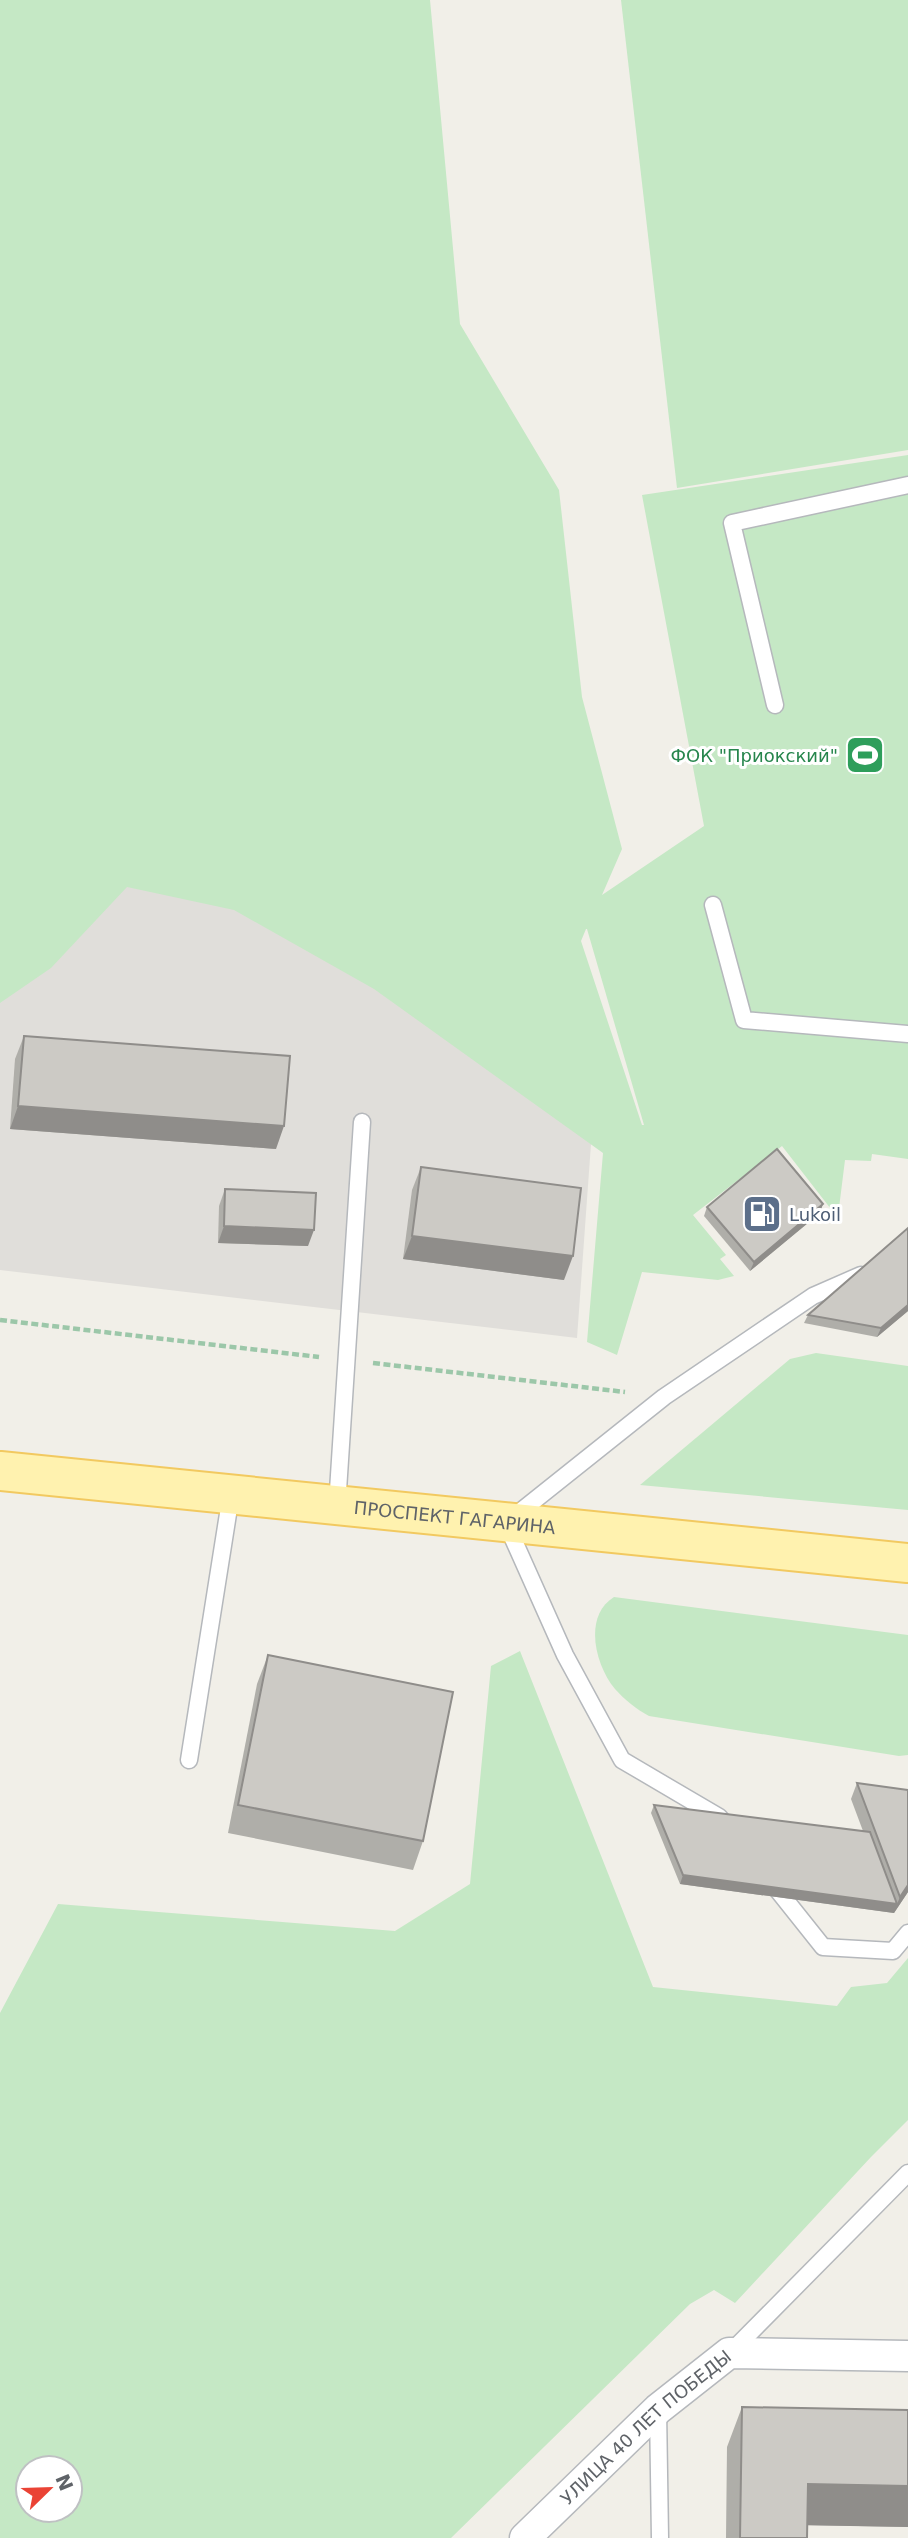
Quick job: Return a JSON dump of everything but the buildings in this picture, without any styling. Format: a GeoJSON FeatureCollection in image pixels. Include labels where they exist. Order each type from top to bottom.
{"type":"FeatureCollection","features":[{"type":"Feature","properties":{"kind":"main road","name":"ПРОСПЕКТ ГАГАРИНА"},"geometry":{"type":"LineString","coordinates":[[0,1471],[908,1563]]}},
{"type":"Feature","properties":{"kind":"street","name":"УЛИЦА 40 ЛЕТ ПОБЕДЫ"},"geometry":{"type":"LineString","coordinates":[[524,2538],[658,2409],[729,2353],[908,2356]]}},
{"type":"Feature","properties":{"kind":"lane"},"geometry":{"type":"LineString","coordinates":[[775,705],[732,523],[908,485]]}},
{"type":"Feature","properties":{"kind":"lane"},"geometry":{"type":"LineString","coordinates":[[713,905],[744,1020],[908,1034]]}},
{"type":"Feature","properties":{"kind":"lane"},"geometry":{"type":"LineString","coordinates":[[337,1506],[362,1122]]}},
{"type":"Feature","properties":{"kind":"lane"},"geometry":{"type":"LineString","coordinates":[[737,1839],[719,1817],[622,1760],[565,1655],[506,1523],[664,1397],[813,1296],[861,1275]]}},
{"type":"Feature","properties":{"kind":"lane"},"geometry":{"type":"LineString","coordinates":[[189,1760],[231,1494]]}},
{"type":"Feature","properties":{"kind":"lane"},"geometry":{"type":"LineString","coordinates":[[762,1871],[822,1947],[893,1951],[908,1933]]}},
{"type":"Feature","properties":{"kind":"lane"},"geometry":{"type":"LineString","coordinates":[[729,2353],[908,2173]]}},
{"type":"Feature","properties":{"kind":"lane"},"geometry":{"type":"LineString","coordinates":[[658,2409],[660,2538]]}},
{"type":"Feature","properties":{"kind":"shaded area"},"geometry":{"type":"Polygon","coordinates":[[[0,726],[592,1130],[577,1338],[0,1270],[0,726]]]}},
{"type":"Feature","properties":{"kind":"green space"},"geometry":{"type":"Polygon","coordinates":[[[0,0],[430,0],[460,324],[559,490],[582,697],[622,849],[602,895],[704,826],[642,495],[908,455],[908,1159],[872,1154],[871,1161],[845,1160],[839,1208],[834,1213],[782,1146],[693,1215],[726,1255],[720,1259],[734,1276],[718,1280],[642,1272],[617,1355],[587,1342],[603,1153],[374,989],[234,910],[127,887],[51,968],[0,1003],[0,0]],[[587,929],[581,941],[644,1125],[587,929]]]}},
{"type":"Feature","properties":{"kind":"green space"},"geometry":{"type":"Polygon","coordinates":[[[621,0],[908,0],[908,450],[677,488],[621,0]]]}},
{"type":"Feature","properties":{"kind":"green space"},"geometry":{"type":"Polygon","coordinates":[[[816,1353],[908,1366],[908,1510],[640,1485],[790,1359],[816,1353]]]}},
{"type":"Feature","properties":{"kind":"green space"},"geometry":{"type":"Polygon","coordinates":[[[614,1597],[908,1635],[908,1755],[899,1756],[649,1716],[615,1689],[598,1654],[595,1628],[598,1616],[604,1605],[614,1597]]]}},
{"type":"Feature","properties":{"kind":"green space"},"geometry":{"type":"Polygon","coordinates":[[[520,1651],[653,1987],[837,2006],[851,1987],[887,1983],[908,1958],[908,2120],[735,2303],[714,2290],[690,2304],[451,2538],[0,2538],[0,2013],[58,1904],[395,1931],[470,1884],[491,1666],[520,1651]]]}},
{"type":"Feature","properties":{"kind":"place","name":"ФОК \"Приокский\""},"geometry":{"type":"Point","coordinates":[865,755]}},
{"type":"Feature","properties":{"kind":"place","name":"Lukoil"},"geometry":{"type":"Point","coordinates":[762,1214]}}]}
